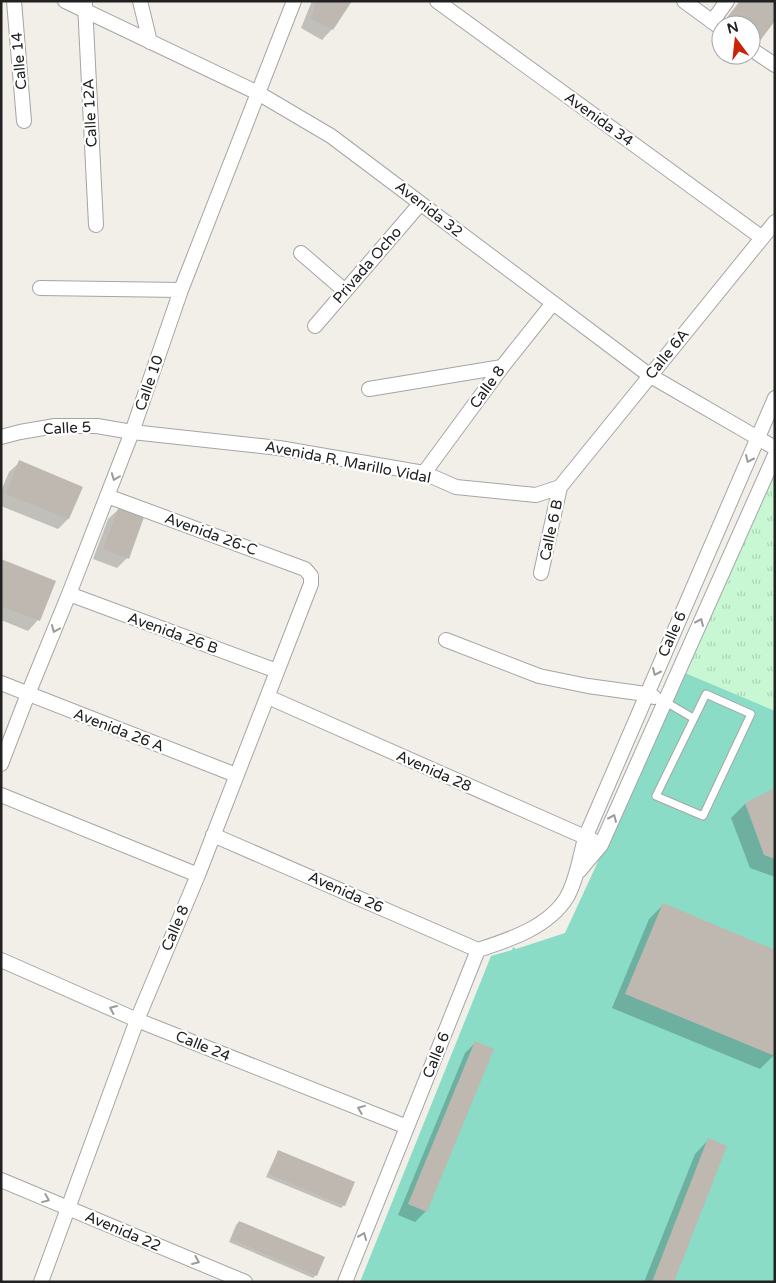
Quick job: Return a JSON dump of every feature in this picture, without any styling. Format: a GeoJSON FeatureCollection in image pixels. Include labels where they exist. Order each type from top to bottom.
{"type":"FeatureCollection","features":[{"type":"Feature","properties":{"kind":"street","name":"Calle 14"},"geometry":{"type":"LineString","coordinates":[[14,1],[24,121]]}},
{"type":"Feature","properties":{"kind":"street","name":"Avenida 32"},"geometry":{"type":"LineString","coordinates":[[64,1],[85,6],[150,42],[258,93],[332,136],[650,375],[775,448]]}},
{"type":"Feature","properties":{"kind":"street"},"geometry":{"type":"LineString","coordinates":[[140,1],[150,42]]}},
{"type":"Feature","properties":{"kind":"street","name":"Calle 10"},"geometry":{"type":"LineString","coordinates":[[1,764],[132,432],[181,290],[294,1]]}},
{"type":"Feature","properties":{"kind":"street","name":"Avenida 34"},"geometry":{"type":"LineString","coordinates":[[437,1],[770,231]]}},
{"type":"Feature","properties":{"kind":"street"},"geometry":{"type":"LineString","coordinates":[[684,1],[711,21]]}},
{"type":"Feature","properties":{"kind":"street"},"geometry":{"type":"LineString","coordinates":[[721,15],[727,1]]}},
{"type":"Feature","properties":{"kind":"street","name":"Calle 12A"},"geometry":{"type":"LineString","coordinates":[[85,6],[96,225]]}},
{"type":"Feature","properties":{"kind":"street"},"geometry":{"type":"LineString","coordinates":[[761,55],[775,65]]}},
{"type":"Feature","properties":{"kind":"street","name":"Privada Ocho"},"geometry":{"type":"LineString","coordinates":[[315,326],[420,204]]}},
{"type":"Feature","properties":{"kind":"street","name":"Calle 6A"},"geometry":{"type":"LineString","coordinates":[[560,487],[770,231]]}},
{"type":"Feature","properties":{"kind":"street"},"geometry":{"type":"LineString","coordinates":[[301,253],[345,291]]}},
{"type":"Feature","properties":{"kind":"street"},"geometry":{"type":"LineString","coordinates":[[40,288],[181,290]]}},
{"type":"Feature","properties":{"kind":"street","name":"Calle 8"},"geometry":{"type":"LineString","coordinates":[[424,473],[502,367],[553,303]]}},
{"type":"Feature","properties":{"kind":"street"},"geometry":{"type":"LineString","coordinates":[[369,389],[502,367]]}},
{"type":"Feature","properties":{"kind":"street","name":"Calle 6"},"geometry":{"type":"LineString","coordinates":[[345,1282],[478,950],[517,935],[534,926],[552,914],[566,898],[577,873],[585,838],[775,398]]}},
{"type":"Feature","properties":{"kind":"street","name":"Calle 5"},"geometry":{"type":"LineString","coordinates":[[1,437],[55,426],[97,426],[132,432]]}},
{"type":"Feature","properties":{"kind":"street","name":"Avenida R. Marillo Vidal"},"geometry":{"type":"LineString","coordinates":[[132,432],[279,448],[424,473],[456,487],[536,495],[560,487]]}},
{"type":"Feature","properties":{"kind":"street","name":"Calle 6"},"geometry":{"type":"LineString","coordinates":[[577,873],[601,845],[775,455]]}},
{"type":"Feature","properties":{"kind":"street","name":"Calle 6 B"},"geometry":{"type":"LineString","coordinates":[[541,573],[560,487]]}},
{"type":"Feature","properties":{"kind":"street","name":"Avenida 26-C"},"geometry":{"type":"LineString","coordinates":[[107,496],[305,569],[311,576]]}},
{"type":"Feature","properties":{"kind":"street","name":"Calle 8"},"geometry":{"type":"LineString","coordinates":[[41,1282],[137,1020],[198,875],[311,584],[311,576]]}},
{"type":"Feature","properties":{"kind":"street","name":"Avenida 26 B"},"geometry":{"type":"LineString","coordinates":[[69,594],[277,672]]}},
{"type":"Feature","properties":{"kind":"street"},"geometry":{"type":"LineString","coordinates":[[446,640],[539,676],[588,686],[646,694],[664,701]]}},
{"type":"Feature","properties":{"kind":"street","name":"Avenida 26 A"},"geometry":{"type":"LineString","coordinates":[[1,683],[236,776]]}},
{"type":"Feature","properties":{"kind":"street","name":"Avenida 28"},"geometry":{"type":"LineString","coordinates":[[268,696],[601,845]]}},
{"type":"Feature","properties":{"kind":"street"},"geometry":{"type":"LineString","coordinates":[[1,795],[198,875]]}},
{"type":"Feature","properties":{"kind":"street","name":"Avenida 26"},"geometry":{"type":"LineString","coordinates":[[213,835],[478,950]]}},
{"type":"Feature","properties":{"kind":"street","name":"Calle 24"},"geometry":{"type":"LineString","coordinates":[[1,960],[137,1020],[407,1127]]}},
{"type":"Feature","properties":{"kind":"street","name":"Avenida 22"},"geometry":{"type":"LineString","coordinates":[[1,1180],[245,1282]]}},
{"type":"Feature","properties":{"kind":"lane"},"geometry":{"type":"LineString","coordinates":[[706,694],[751,714],[703,816],[656,796],[693,718],[706,694]]}},
{"type":"Feature","properties":{"kind":"lane"},"geometry":{"type":"LineString","coordinates":[[664,701],[693,718]]}},
{"type":"Feature","properties":{"kind":"green space"},"geometry":{"type":"Polygon","coordinates":[[[775,472],[775,711],[685,673],[775,472]]]}},
{"type":"Feature","properties":{"kind":"green space"},"geometry":{"type":"Polygon","coordinates":[[[685,673],[775,711],[775,1282],[360,1282],[491,956],[512,950],[513,947],[516,949],[565,933],[685,673]]]}},
{"type":"Feature","properties":{"kind":"building"},"geometry":{"type":"Polygon","coordinates":[[[317,1],[352,1],[333,30],[311,18],[317,1]]]}},
{"type":"Feature","properties":{"kind":"building"},"geometry":{"type":"Polygon","coordinates":[[[740,1],[775,1],[775,21],[761,39],[761,15],[729,15],[740,1]]]}},
{"type":"Feature","properties":{"kind":"building"},"geometry":{"type":"Polygon","coordinates":[[[19,460],[83,487],[69,519],[6,494],[19,460]]]}},
{"type":"Feature","properties":{"kind":"building"},"geometry":{"type":"Polygon","coordinates":[[[119,507],[144,517],[129,559],[103,549],[119,507]]]}},
{"type":"Feature","properties":{"kind":"building"},"geometry":{"type":"Polygon","coordinates":[[[1,559],[56,581],[40,621],[1,606],[1,559]]]}},
{"type":"Feature","properties":{"kind":"building"},"geometry":{"type":"Polygon","coordinates":[[[775,788],[775,859],[764,855],[745,803],[775,788]]]}},
{"type":"Feature","properties":{"kind":"building"},"geometry":{"type":"Polygon","coordinates":[[[663,903],[775,950],[775,1056],[625,994],[663,903]]]}},
{"type":"Feature","properties":{"kind":"building"},"geometry":{"type":"Polygon","coordinates":[[[475,1041],[494,1049],[427,1212],[408,1204],[475,1041]]]}},
{"type":"Feature","properties":{"kind":"building"},"geometry":{"type":"Polygon","coordinates":[[[708,1138],[727,1146],[674,1282],[652,1282],[708,1138]]]}},
{"type":"Feature","properties":{"kind":"building"},"geometry":{"type":"Polygon","coordinates":[[[278,1150],[355,1182],[345,1206],[269,1174],[278,1150]]]}},
{"type":"Feature","properties":{"kind":"building"},"geometry":{"type":"Polygon","coordinates":[[[239,1221],[325,1257],[317,1276],[231,1239],[239,1221]]]}}]}
